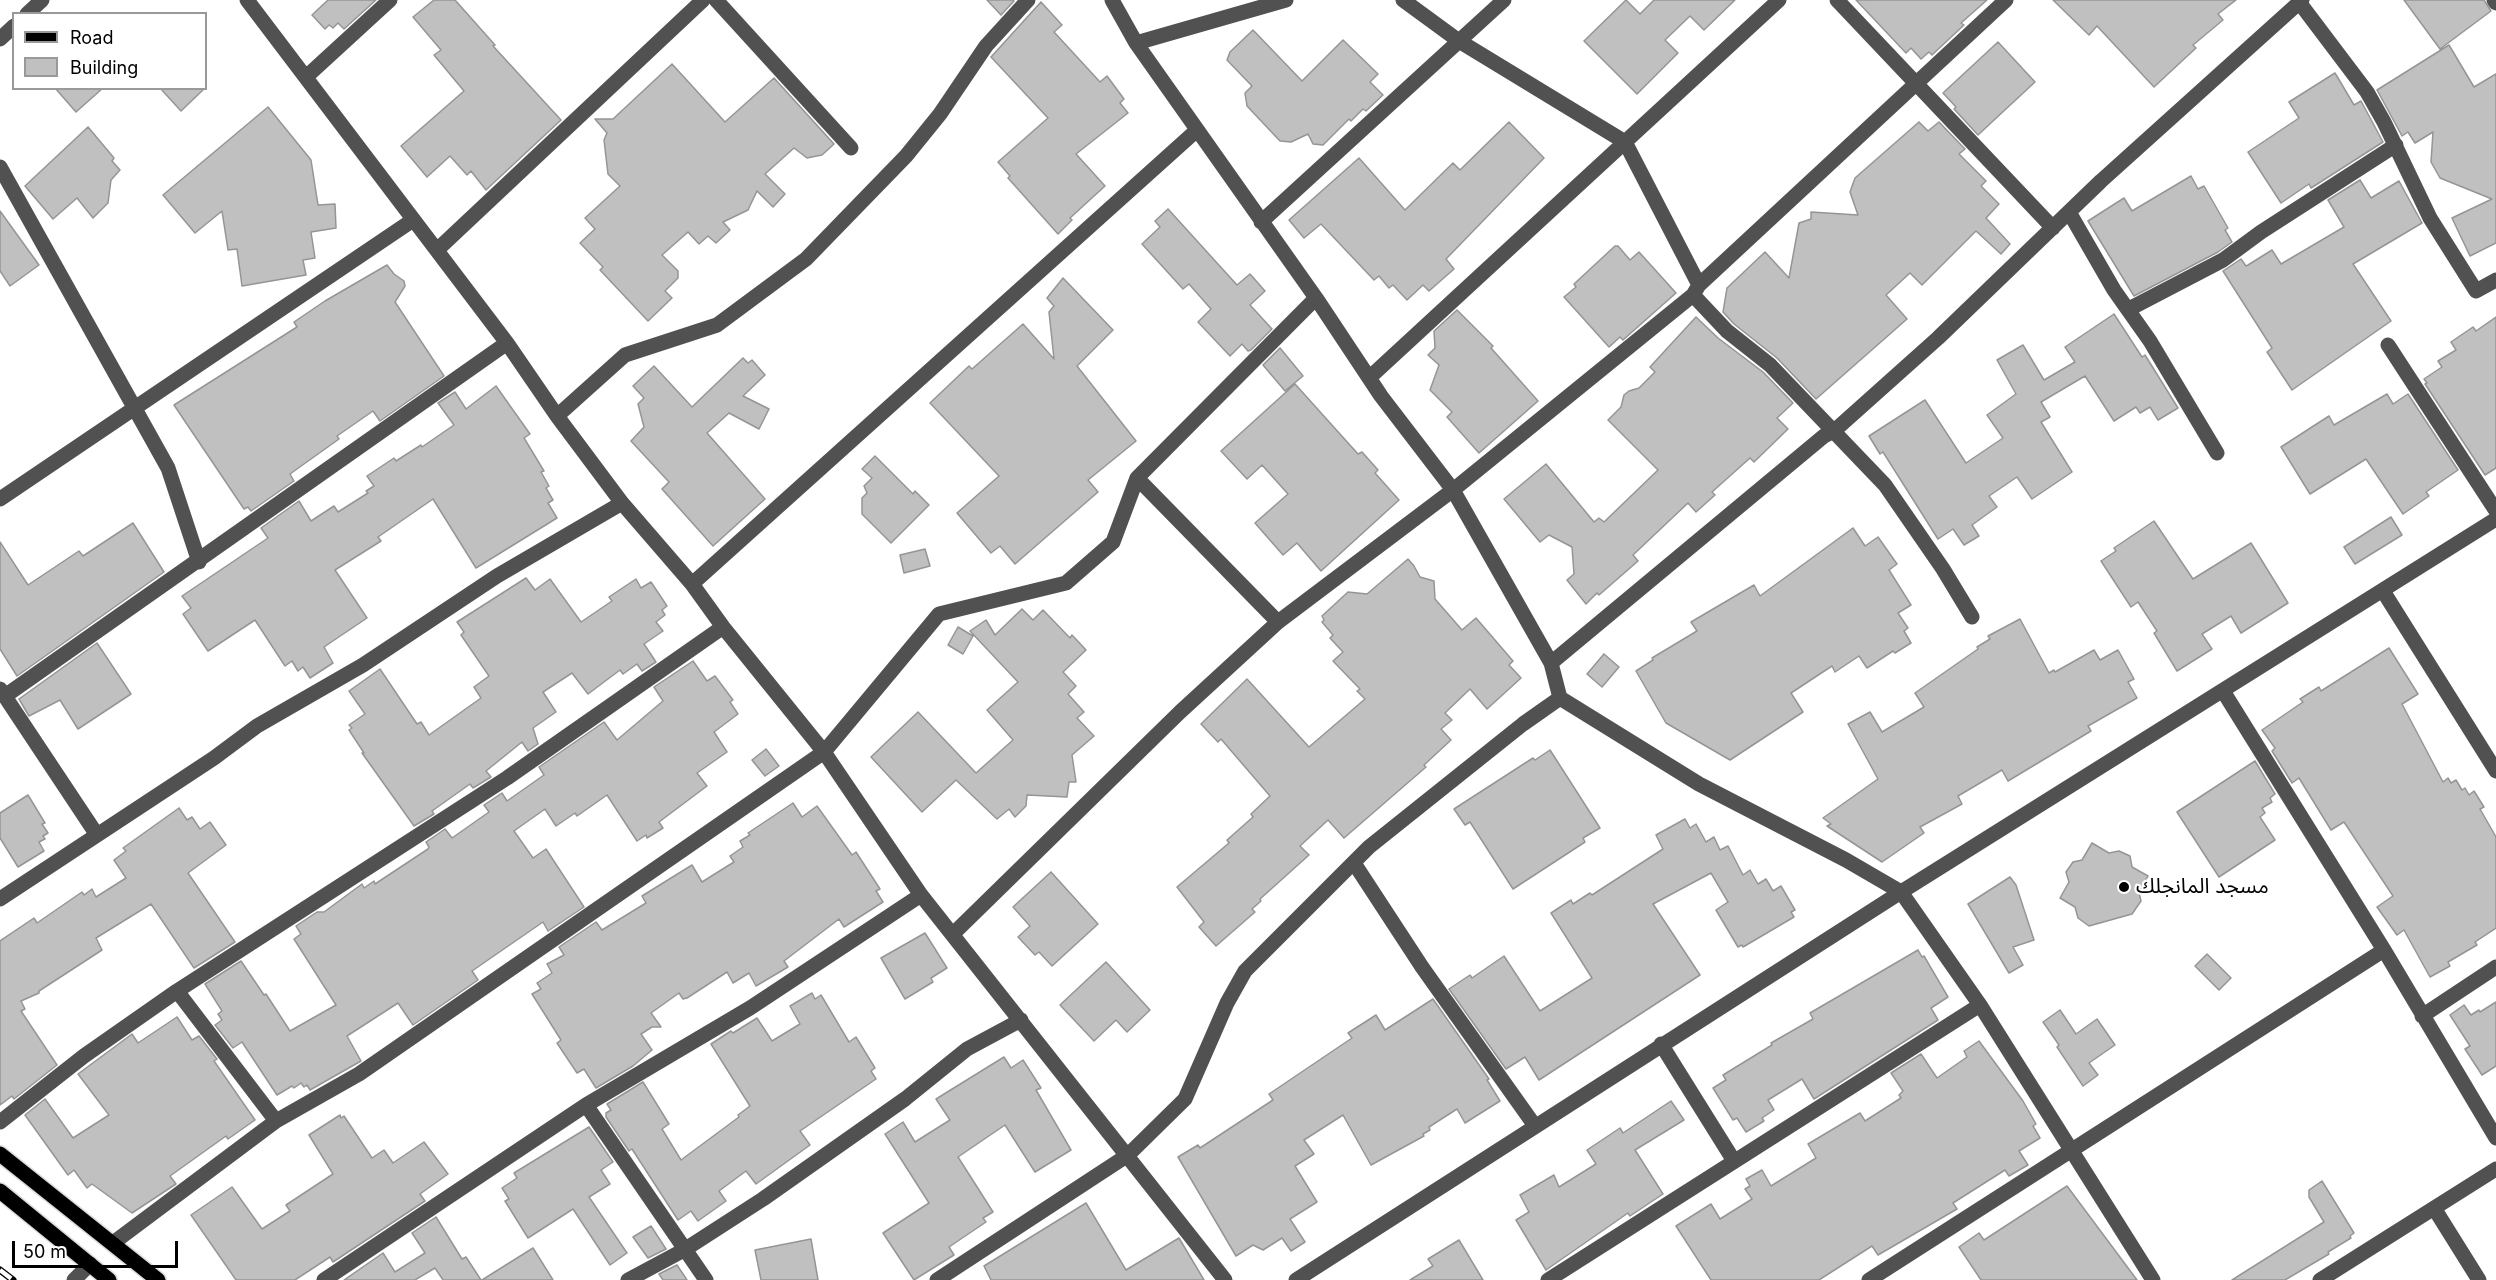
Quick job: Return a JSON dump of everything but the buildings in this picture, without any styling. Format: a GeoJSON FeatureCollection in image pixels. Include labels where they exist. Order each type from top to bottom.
{"type":"FeatureCollection","features":[{"type":"Feature","properties":{"kind":"main road"},"geometry":{"type":"LineString","coordinates":[[0,1154],[158,1280]]}},
{"type":"Feature","properties":{"kind":"main road"},"geometry":{"type":"LineString","coordinates":[[0,1191],[110,1280]]}},
{"type":"Feature","properties":{"kind":"street"},"geometry":{"type":"LineString","coordinates":[[29,12],[42,0]]}},
{"type":"Feature","properties":{"kind":"street"},"geometry":{"type":"LineString","coordinates":[[247,0],[507,343],[557,416],[622,503],[692,584],[723,627],[824,752],[921,895],[1225,1280]]}},
{"type":"Feature","properties":{"kind":"street"},"geometry":{"type":"LineString","coordinates":[[306,77],[390,0]]}},
{"type":"Feature","properties":{"kind":"street"},"geometry":{"type":"LineString","coordinates":[[437,250],[703,0]]}},
{"type":"Feature","properties":{"kind":"street"},"geometry":{"type":"LineString","coordinates":[[716,0],[851,148]]}},
{"type":"Feature","properties":{"kind":"street"},"geometry":{"type":"LineString","coordinates":[[557,416],[625,355],[717,325],[806,259],[906,156],[940,114],[986,46],[1028,0]]}},
{"type":"Feature","properties":{"kind":"street"},"geometry":{"type":"LineString","coordinates":[[1112,0],[1136,43],[1316,298],[1369,378],[1453,490],[1551,663],[1560,698],[1699,784],[1902,892],[1980,1005],[2153,1280]]}},
{"type":"Feature","properties":{"kind":"street"},"geometry":{"type":"LineString","coordinates":[[1136,43],[1286,0]]}},
{"type":"Feature","properties":{"kind":"street"},"geometry":{"type":"LineString","coordinates":[[1403,0],[1459,41],[1625,142],[1696,290],[1727,331],[1770,365],[1886,485],[1943,569],[1972,617]]}},
{"type":"Feature","properties":{"kind":"street"},"geometry":{"type":"LineString","coordinates":[[1261,222],[1504,0]]}},
{"type":"Feature","properties":{"kind":"street"},"geometry":{"type":"LineString","coordinates":[[1369,378],[1779,0]]}},
{"type":"Feature","properties":{"kind":"street"},"geometry":{"type":"LineString","coordinates":[[1837,0],[2053,228]]}},
{"type":"Feature","properties":{"kind":"street"},"geometry":{"type":"LineString","coordinates":[[952,934],[1180,712],[1278,622],[1453,490],[1696,290],[2006,0]]}},
{"type":"Feature","properties":{"kind":"street"},"geometry":{"type":"LineString","coordinates":[[1551,663],[1824,436],[1834,431],[1938,338],[2069,212],[2301,1],[2367,92],[2396,145],[2430,218],[2476,291],[2496,280]]}},
{"type":"Feature","properties":{"kind":"street"},"geometry":{"type":"LineString","coordinates":[[0,39],[12,28]]}},
{"type":"Feature","properties":{"kind":"street"},"geometry":{"type":"LineString","coordinates":[[692,584],[1197,130]]}},
{"type":"Feature","properties":{"kind":"street"},"geometry":{"type":"LineString","coordinates":[[2129,309],[2223,260],[2270,226],[2396,145]]}},
{"type":"Feature","properties":{"kind":"street"},"geometry":{"type":"LineString","coordinates":[[0,167],[168,468],[199,562]]}},
{"type":"Feature","properties":{"kind":"street"},"geometry":{"type":"LineString","coordinates":[[2069,212],[2114,290],[2129,309],[2217,453]]}},
{"type":"Feature","properties":{"kind":"street"},"geometry":{"type":"LineString","coordinates":[[0,499],[413,220]]}},
{"type":"Feature","properties":{"kind":"street"},"geometry":{"type":"LineString","coordinates":[[113,1243],[276,1121],[359,1074],[824,752],[939,614],[1066,582],[1113,542],[1137,478],[1316,298]]}},
{"type":"Feature","properties":{"kind":"street"},"geometry":{"type":"LineString","coordinates":[[97,835],[3,692],[199,562],[507,343]]}},
{"type":"Feature","properties":{"kind":"street"},"geometry":{"type":"LineString","coordinates":[[2388,345],[2496,511]]}},
{"type":"Feature","properties":{"kind":"street"},"geometry":{"type":"LineString","coordinates":[[1137,478],[1278,622]]}},
{"type":"Feature","properties":{"kind":"street"},"geometry":{"type":"LineString","coordinates":[[0,899],[214,758],[257,726],[363,665],[497,576],[622,503]]}},
{"type":"Feature","properties":{"kind":"street"},"geometry":{"type":"LineString","coordinates":[[1297,1280],[1661,1044],[2496,519]]}},
{"type":"Feature","properties":{"kind":"street"},"geometry":{"type":"LineString","coordinates":[[2383,591],[2496,771]]}},
{"type":"Feature","properties":{"kind":"street"},"geometry":{"type":"LineString","coordinates":[[0,1122],[84,1056],[177,991],[507,778],[723,627]]}},
{"type":"Feature","properties":{"kind":"street"},"geometry":{"type":"LineString","coordinates":[[2223,691],[2384,950],[2496,1138]]}},
{"type":"Feature","properties":{"kind":"street"},"geometry":{"type":"LineString","coordinates":[[937,1280],[1128,1155],[1185,1099],[1227,1003],[1245,971],[1369,847],[1523,724],[1560,698]]}},
{"type":"Feature","properties":{"kind":"street"},"geometry":{"type":"LineString","coordinates":[[1354,863],[1422,967],[1535,1126]]}},
{"type":"Feature","properties":{"kind":"street"},"geometry":{"type":"LineString","coordinates":[[324,1280],[586,1105],[750,1008],[921,895]]}},
{"type":"Feature","properties":{"kind":"street"},"geometry":{"type":"LineString","coordinates":[[1869,1280],[2384,950]]}},
{"type":"Feature","properties":{"kind":"street"},"geometry":{"type":"LineString","coordinates":[[2422,1016],[2496,967]]}},
{"type":"Feature","properties":{"kind":"street"},"geometry":{"type":"LineString","coordinates":[[177,991],[276,1121]]}},
{"type":"Feature","properties":{"kind":"street"},"geometry":{"type":"LineString","coordinates":[[1548,1280],[1980,1005]]}},
{"type":"Feature","properties":{"kind":"street"},"geometry":{"type":"LineString","coordinates":[[628,1280],[684,1250],[763,1199],[905,1099],[967,1049],[1021,1020]]}},
{"type":"Feature","properties":{"kind":"street"},"geometry":{"type":"LineString","coordinates":[[1661,1044],[1734,1161]]}},
{"type":"Feature","properties":{"kind":"street"},"geometry":{"type":"LineString","coordinates":[[586,1105],[706,1280]]}},
{"type":"Feature","properties":{"kind":"street"},"geometry":{"type":"LineString","coordinates":[[2320,1280],[2496,1169]]}},
{"type":"Feature","properties":{"kind":"street"},"geometry":{"type":"LineString","coordinates":[[2433,1208],[2480,1280]]}},
{"type":"Feature","properties":{"kind":"street"},"geometry":{"type":"LineString","coordinates":[[74,1280],[90,1264]]}},
{"type":"Feature","properties":{"kind":"railway"},"geometry":{"type":"LineString","coordinates":[[0,1270],[13,1280]]}},
{"type":"Feature","properties":{"kind":"place","name":"مسجد المانجلك"},"geometry":{"type":"Point","coordinates":[2124,887]}}]}
